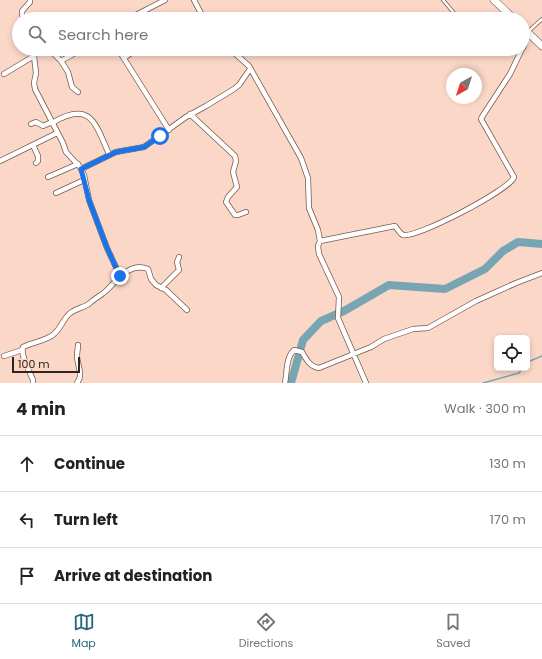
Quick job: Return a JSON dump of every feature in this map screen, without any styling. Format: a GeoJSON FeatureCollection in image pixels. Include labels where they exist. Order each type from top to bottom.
{"type":"FeatureCollection","features":[{"type":"Feature","properties":{"kind":"street"},"geometry":{"type":"LineString","coordinates":[[22,12],[30,0]]}},
{"type":"Feature","properties":{"kind":"street"},"geometry":{"type":"LineString","coordinates":[[142,12],[165,0]]}},
{"type":"Feature","properties":{"kind":"street"},"geometry":{"type":"LineString","coordinates":[[194,0],[200,12]]}},
{"type":"Feature","properties":{"kind":"street"},"geometry":{"type":"LineString","coordinates":[[494,0],[507,12]]}},
{"type":"Feature","properties":{"kind":"street"},"geometry":{"type":"LineString","coordinates":[[530,34],[542,46]]}},
{"type":"Feature","properties":{"kind":"street"},"geometry":{"type":"LineString","coordinates":[[4,74],[29,56]]}},
{"type":"Feature","properties":{"kind":"street"},"geometry":{"type":"LineString","coordinates":[[35,56],[35,89],[66,152],[81,169],[87,195],[102,236],[120,276]]}},
{"type":"Feature","properties":{"kind":"street"},"geometry":{"type":"LineString","coordinates":[[56,56],[68,72],[72,87],[78,92]]}},
{"type":"Feature","properties":{"kind":"street"},"geometry":{"type":"LineString","coordinates":[[61,61],[70,56]]}},
{"type":"Feature","properties":{"kind":"street"},"geometry":{"type":"LineString","coordinates":[[127,56],[124,58],[169,130]]}},
{"type":"Feature","properties":{"kind":"street"},"geometry":{"type":"LineString","coordinates":[[237,56],[250,69],[301,158],[308,178],[309,208],[318,230],[320,241],[318,246],[319,254],[339,297],[338,318],[366,383]]}},
{"type":"Feature","properties":{"kind":"street"},"geometry":{"type":"LineString","coordinates":[[320,241],[395,226],[401,234],[404,235],[420,231],[473,207],[509,184],[514,177],[481,119],[510,74],[519,56]]}},
{"type":"Feature","properties":{"kind":"street"},"geometry":{"type":"LineString","coordinates":[[81,169],[109,154],[144,147],[190,114],[234,89],[239,85],[250,69]]}},
{"type":"Feature","properties":{"kind":"street"},"geometry":{"type":"LineString","coordinates":[[31,124],[36,122],[43,126],[68,115],[81,114],[87,116],[96,125],[109,154]]}},
{"type":"Feature","properties":{"kind":"street"},"geometry":{"type":"LineString","coordinates":[[190,114],[235,156],[236,161],[232,172],[236,187],[226,202],[236,215],[246,212]]}},
{"type":"Feature","properties":{"kind":"street"},"geometry":{"type":"LineString","coordinates":[[0,161],[57,133]]}},
{"type":"Feature","properties":{"kind":"street"},"geometry":{"type":"LineString","coordinates":[[33,145],[39,158],[36,163]]}},
{"type":"Feature","properties":{"kind":"street"},"geometry":{"type":"LineString","coordinates":[[48,178],[78,164]]}},
{"type":"Feature","properties":{"kind":"street"},"geometry":{"type":"LineString","coordinates":[[56,193],[84,180]]}},
{"type":"Feature","properties":{"kind":"street"},"geometry":{"type":"LineString","coordinates":[[161,288],[179,270],[177,262],[179,257]]}},
{"type":"Feature","properties":{"kind":"street"},"geometry":{"type":"LineString","coordinates":[[4,356],[22,350],[23,347],[55,334],[69,314],[81,306],[86,306],[106,291],[120,276],[130,269],[141,267],[149,271],[153,282],[166,290],[187,310]]}},
{"type":"Feature","properties":{"kind":"street"},"geometry":{"type":"LineString","coordinates":[[285,383],[289,357],[294,350],[302,352],[310,365],[315,368],[324,366],[354,354],[384,339],[413,329],[428,328],[482,298],[542,273]]}},
{"type":"Feature","properties":{"kind":"street"},"geometry":{"type":"LineString","coordinates":[[77,383],[80,378],[77,354],[78,345]]}},
{"type":"Feature","properties":{"kind":"street"},"geometry":{"type":"LineString","coordinates":[[22,350],[33,383]]}},
{"type":"Feature","properties":{"kind":"lane"},"geometry":{"type":"LineString","coordinates":[[443,0],[453,12]]}},
{"type":"Feature","properties":{"kind":"lane"},"geometry":{"type":"LineString","coordinates":[[530,29],[542,19]]}},
{"type":"Feature","properties":{"kind":"waterway"},"geometry":{"type":"LineString","coordinates":[[291,383],[303,340],[321,321],[344,311],[389,285],[445,289],[485,269],[503,251],[518,242],[542,244]]}},
{"type":"Feature","properties":{"kind":"waterway"},"geometry":{"type":"LineString","coordinates":[[530,361],[542,356]]}},
{"type":"Feature","properties":{"kind":"waterway"},"geometry":{"type":"LineString","coordinates":[[483,383],[519,373],[521,371]]}},
{"type":"Feature","properties":{"kind":"route"},"geometry":{"type":"LineString","coordinates":[[120,276],[102,236],[87,195],[84,175],[81,169],[109,154],[144,147],[155,141],[160,136]]}}]}
